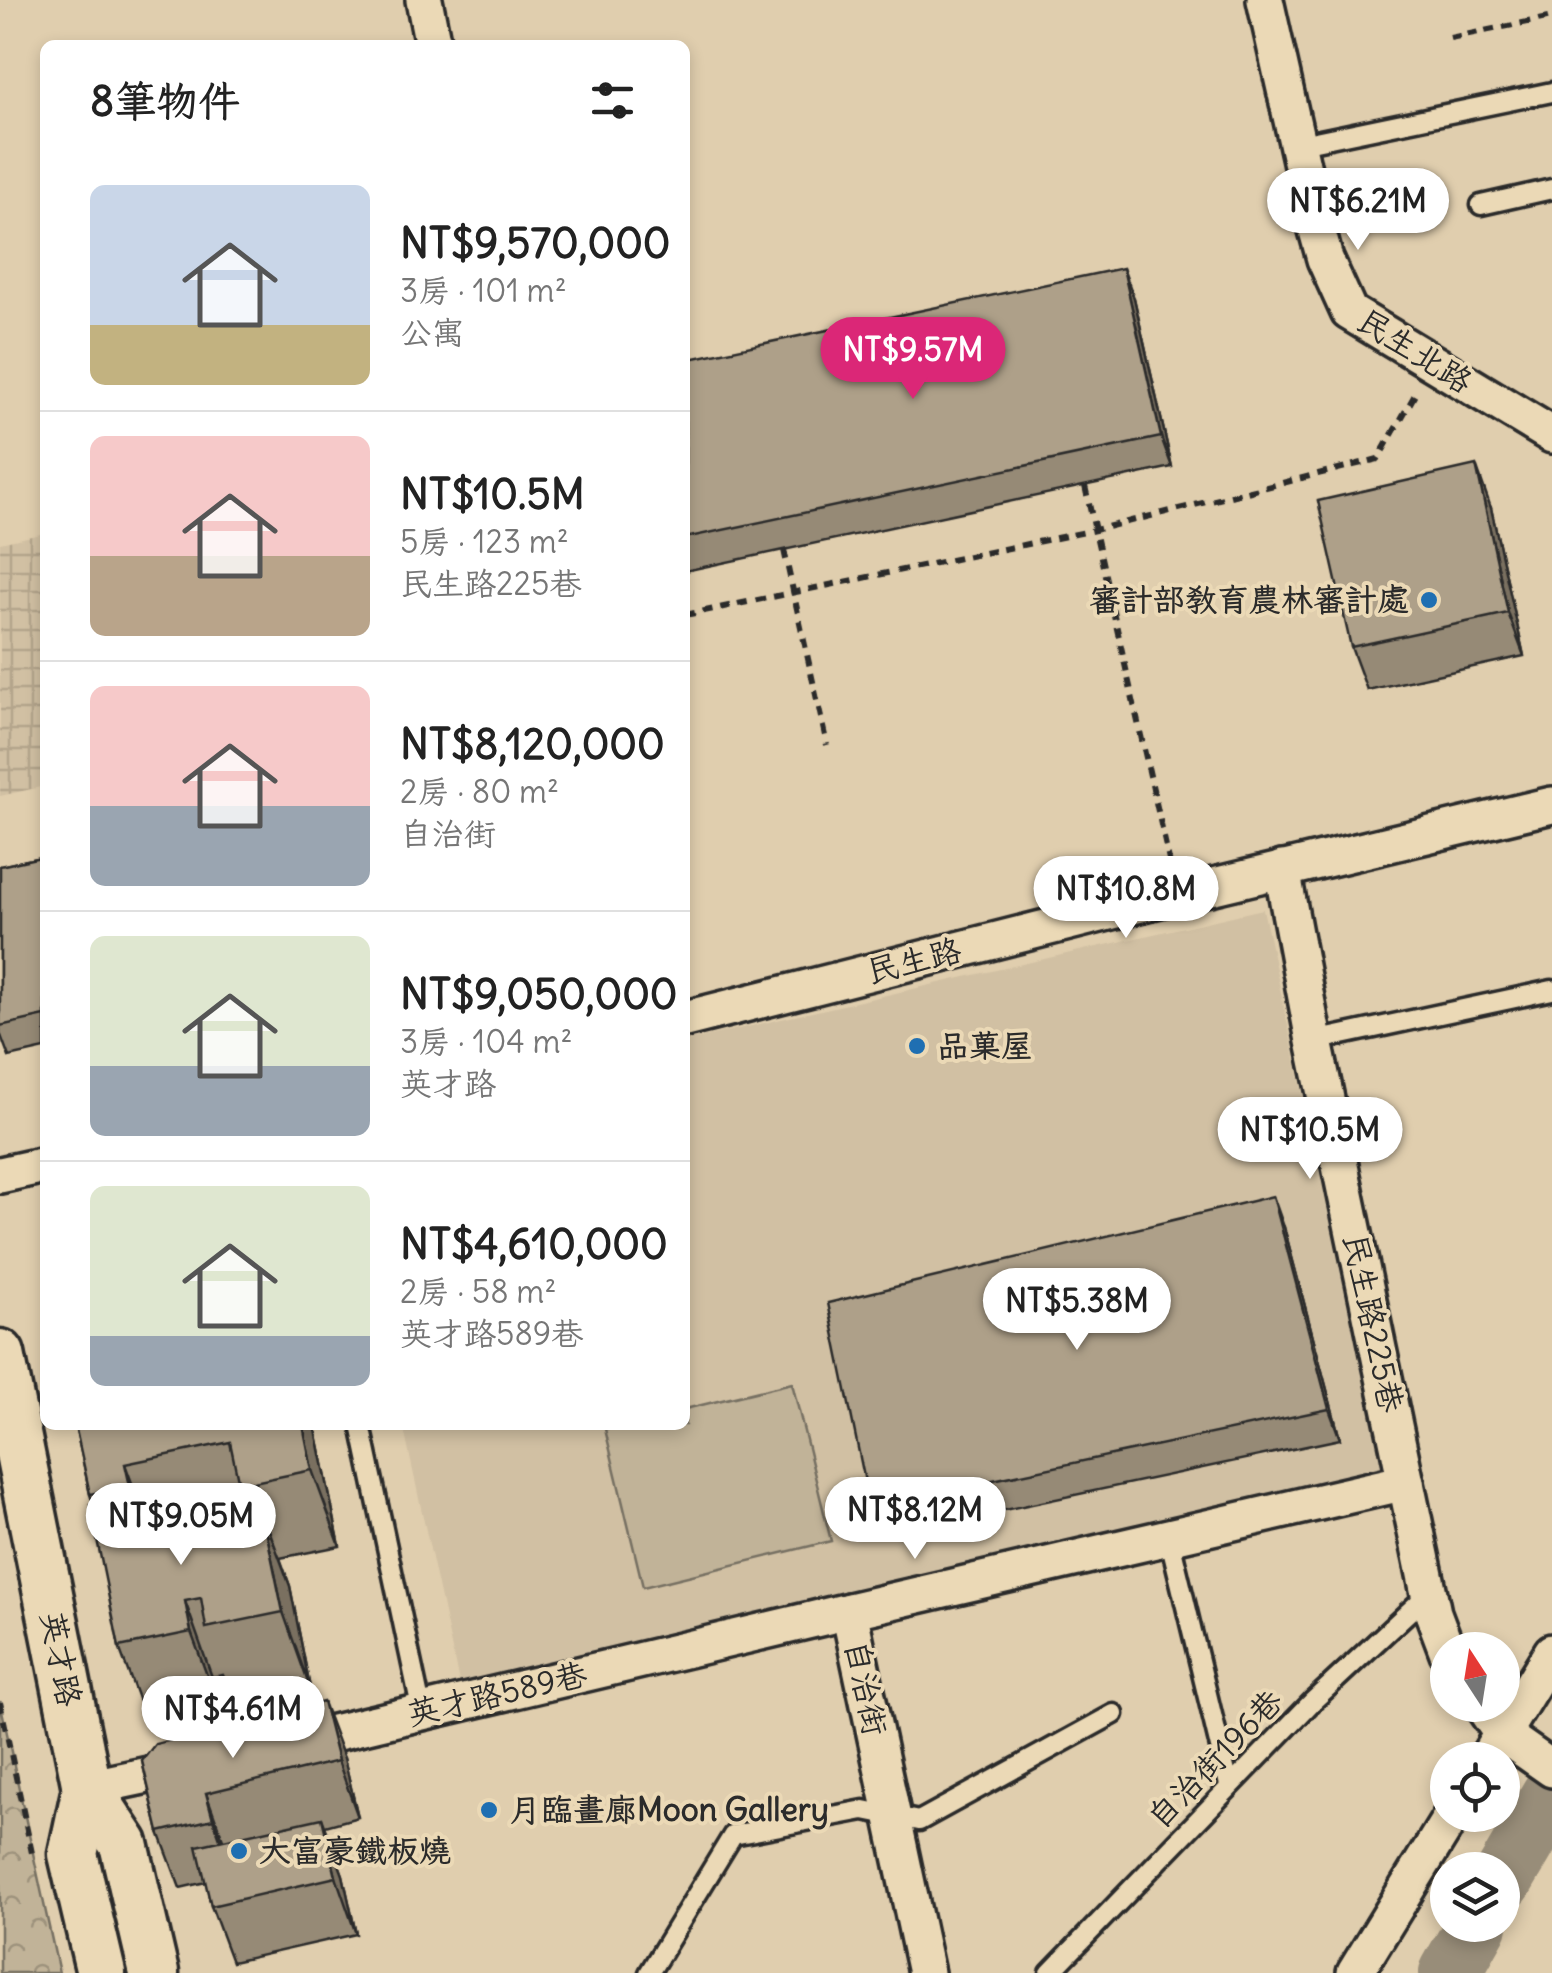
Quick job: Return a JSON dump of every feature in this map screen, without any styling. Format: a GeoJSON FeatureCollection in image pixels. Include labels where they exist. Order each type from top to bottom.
{"type":"FeatureCollection","features":[{"type":"Feature","properties":{"kind":"main road","name":"英才路"},"geometry":{"type":"LineString","coordinates":[[0,1354],[87,1788],[124,1844],[154,1973]]}},
{"type":"Feature","properties":{"kind":"main road","name":"英才路"},"geometry":{"type":"LineString","coordinates":[[87,1788],[73,1854],[101,1973]]}},
{"type":"Feature","properties":{"kind":"street"},"geometry":{"type":"LineString","coordinates":[[424,0],[432,40]]}},
{"type":"Feature","properties":{"kind":"street","name":"民生北路"},"geometry":{"type":"LineString","coordinates":[[1265,0],[1325,260],[1350,312],[1552,435]]}},
{"type":"Feature","properties":{"kind":"street","name":"民生路"},"geometry":{"type":"LineString","coordinates":[[690,1018],[1552,805]]}},
{"type":"Feature","properties":{"kind":"street","name":"民生路225巷"},"geometry":{"type":"LineString","coordinates":[[1282,869],[1429,1593],[1441,1632]]}},
{"type":"Feature","properties":{"kind":"street"},"geometry":{"type":"LineString","coordinates":[[0,1175],[40,1166]]}},
{"type":"Feature","properties":{"kind":"street","name":"自治街"},"geometry":{"type":"LineString","coordinates":[[926,1973],[849,1611],[1406,1482]]}},
{"type":"Feature","properties":{"kind":"street","name":"英才路589巷"},"geometry":{"type":"LineString","coordinates":[[266,1749],[849,1611]]}},
{"type":"Feature","properties":{"kind":"street"},"geometry":{"type":"LineString","coordinates":[[1497,1742],[1552,1652]]}},
{"type":"Feature","properties":{"kind":"street"},"geometry":{"type":"LineString","coordinates":[[1520,1757],[1548,1767]]}},
{"type":"Feature","properties":{"kind":"street"},"geometry":{"type":"LineString","coordinates":[[87,1788],[228,1758]]}},
{"type":"Feature","properties":{"kind":"street"},"geometry":{"type":"LineString","coordinates":[[1355,1973],[1442,1832]]}},
{"type":"Feature","properties":{"kind":"lane"},"geometry":{"type":"LineString","coordinates":[[1296,146],[1552,92]]}},
{"type":"Feature","properties":{"kind":"lane"},"geometry":{"type":"LineString","coordinates":[[1481,205],[1552,189]]}},
{"type":"Feature","properties":{"kind":"lane"},"geometry":{"type":"LineString","coordinates":[[1314,1041],[1552,990]]}},
{"type":"Feature","properties":{"kind":"lane"},"geometry":{"type":"LineString","coordinates":[[361,1430],[422,1712]]}},
{"type":"Feature","properties":{"kind":"lane"},"geometry":{"type":"LineString","coordinates":[[1169,1536],[1229,1785]]}},
{"type":"Feature","properties":{"kind":"lane","name":"自治街196巷"},"geometry":{"type":"LineString","coordinates":[[1050,1973],[1229,1785],[1429,1593]]}},
{"type":"Feature","properties":{"kind":"lane"},"geometry":{"type":"LineString","coordinates":[[650,1973],[733,1835],[864,1810],[919,1821],[1114,1714]]}},
{"type":"Feature","properties":{"kind":"path"},"geometry":{"type":"LineString","coordinates":[[1450,38],[1552,17]]}},
{"type":"Feature","properties":{"kind":"path"},"geometry":{"type":"LineString","coordinates":[[690,614],[1094,530],[1378,459],[1423,382]]}},
{"type":"Feature","properties":{"kind":"path"},"geometry":{"type":"LineString","coordinates":[[1085,486],[1176,895]]}},
{"type":"Feature","properties":{"kind":"path"},"geometry":{"type":"LineString","coordinates":[[784,550],[827,745]]}},
{"type":"Feature","properties":{"kind":"path"},"geometry":{"type":"LineString","coordinates":[[0,1702],[34,1864]]}},
{"type":"Feature","properties":{"kind":"shaded area"},"geometry":{"type":"Polygon","coordinates":[[[40,534],[40,787],[0,796],[0,543],[40,534]]]}},
{"type":"Feature","properties":{"kind":"shaded area"},"geometry":{"type":"Polygon","coordinates":[[[1263,909],[1387,1486],[459,1682],[404,1430],[690,1430],[690,1040],[1263,909]]]}},
{"type":"Feature","properties":{"kind":"green space"},"geometry":{"type":"Polygon","coordinates":[[[792,1383],[831,1541],[643,1587],[605,1430],[690,1430],[690,1408],[792,1383]]]}},
{"type":"Feature","properties":{"kind":"green space"},"geometry":{"type":"Polygon","coordinates":[[[0,1701],[59,1973],[0,1973],[0,1701]]]}},
{"type":"Feature","properties":{"kind":"building"},"geometry":{"type":"Polygon","coordinates":[[[1123,268],[1161,437],[690,537],[690,359],[1123,268]]]}},
{"type":"Feature","properties":{"kind":"building","name":"審計部教育農林審計處"},"geometry":{"type":"Polygon","coordinates":[[[1476,465],[1508,613],[1351,647],[1318,501],[1476,465]]]}},
{"type":"Feature","properties":{"kind":"building"},"geometry":{"type":"Polygon","coordinates":[[[40,857],[40,1017],[0,1026],[0,866],[40,857]]]}},
{"type":"Feature","properties":{"kind":"building"},"geometry":{"type":"Polygon","coordinates":[[[1273,1196],[1329,1409],[870,1506],[828,1303],[1273,1196]]]}},
{"type":"Feature","properties":{"kind":"building"},"geometry":{"type":"Polygon","coordinates":[[[76,1430],[304,1430],[312,1470],[239,1485],[230,1442],[125,1464],[130,1486],[90,1494],[76,1430]]]}},
{"type":"Feature","properties":{"kind":"building"},"geometry":{"type":"Polygon","coordinates":[[[166,1489],[174,1529],[262,1511],[283,1612],[206,1628],[201,1598],[185,1601],[191,1632],[119,1647],[90,1505],[166,1489]]]}},
{"type":"Feature","properties":{"kind":"building"},"geometry":{"type":"Polygon","coordinates":[[[323,1702],[338,1761],[206,1793],[213,1819],[159,1832],[142,1761],[155,1744],[323,1702]]]}},
{"type":"Feature","properties":{"kind":"building"},"geometry":{"type":"Polygon","coordinates":[[[322,1818],[336,1877],[211,1906],[197,1846],[322,1818]]]}},
{"type":"Feature","properties":{"kind":"waterway"},"geometry":{"type":"LineString","coordinates":[[1519,1852],[1552,1795]]}},
{"type":"Feature","properties":{"kind":"waterway"},"geometry":{"type":"LineString","coordinates":[[1450,1973],[1467,1942]]}},
{"type":"Feature","properties":{"kind":"place","name":"審計部教育農林審計處"},"geometry":{"type":"Point","coordinates":[1429,600]}},
{"type":"Feature","properties":{"kind":"place","name":"品菓屋"},"geometry":{"type":"Point","coordinates":[917,1046]}},
{"type":"Feature","properties":{"kind":"place","name":"月臨畫廊Moon Gallery"},"geometry":{"type":"Point","coordinates":[489,1810]}},
{"type":"Feature","properties":{"kind":"place","name":"大富豪鐵板燒"},"geometry":{"type":"Point","coordinates":[239,1851]}}]}
